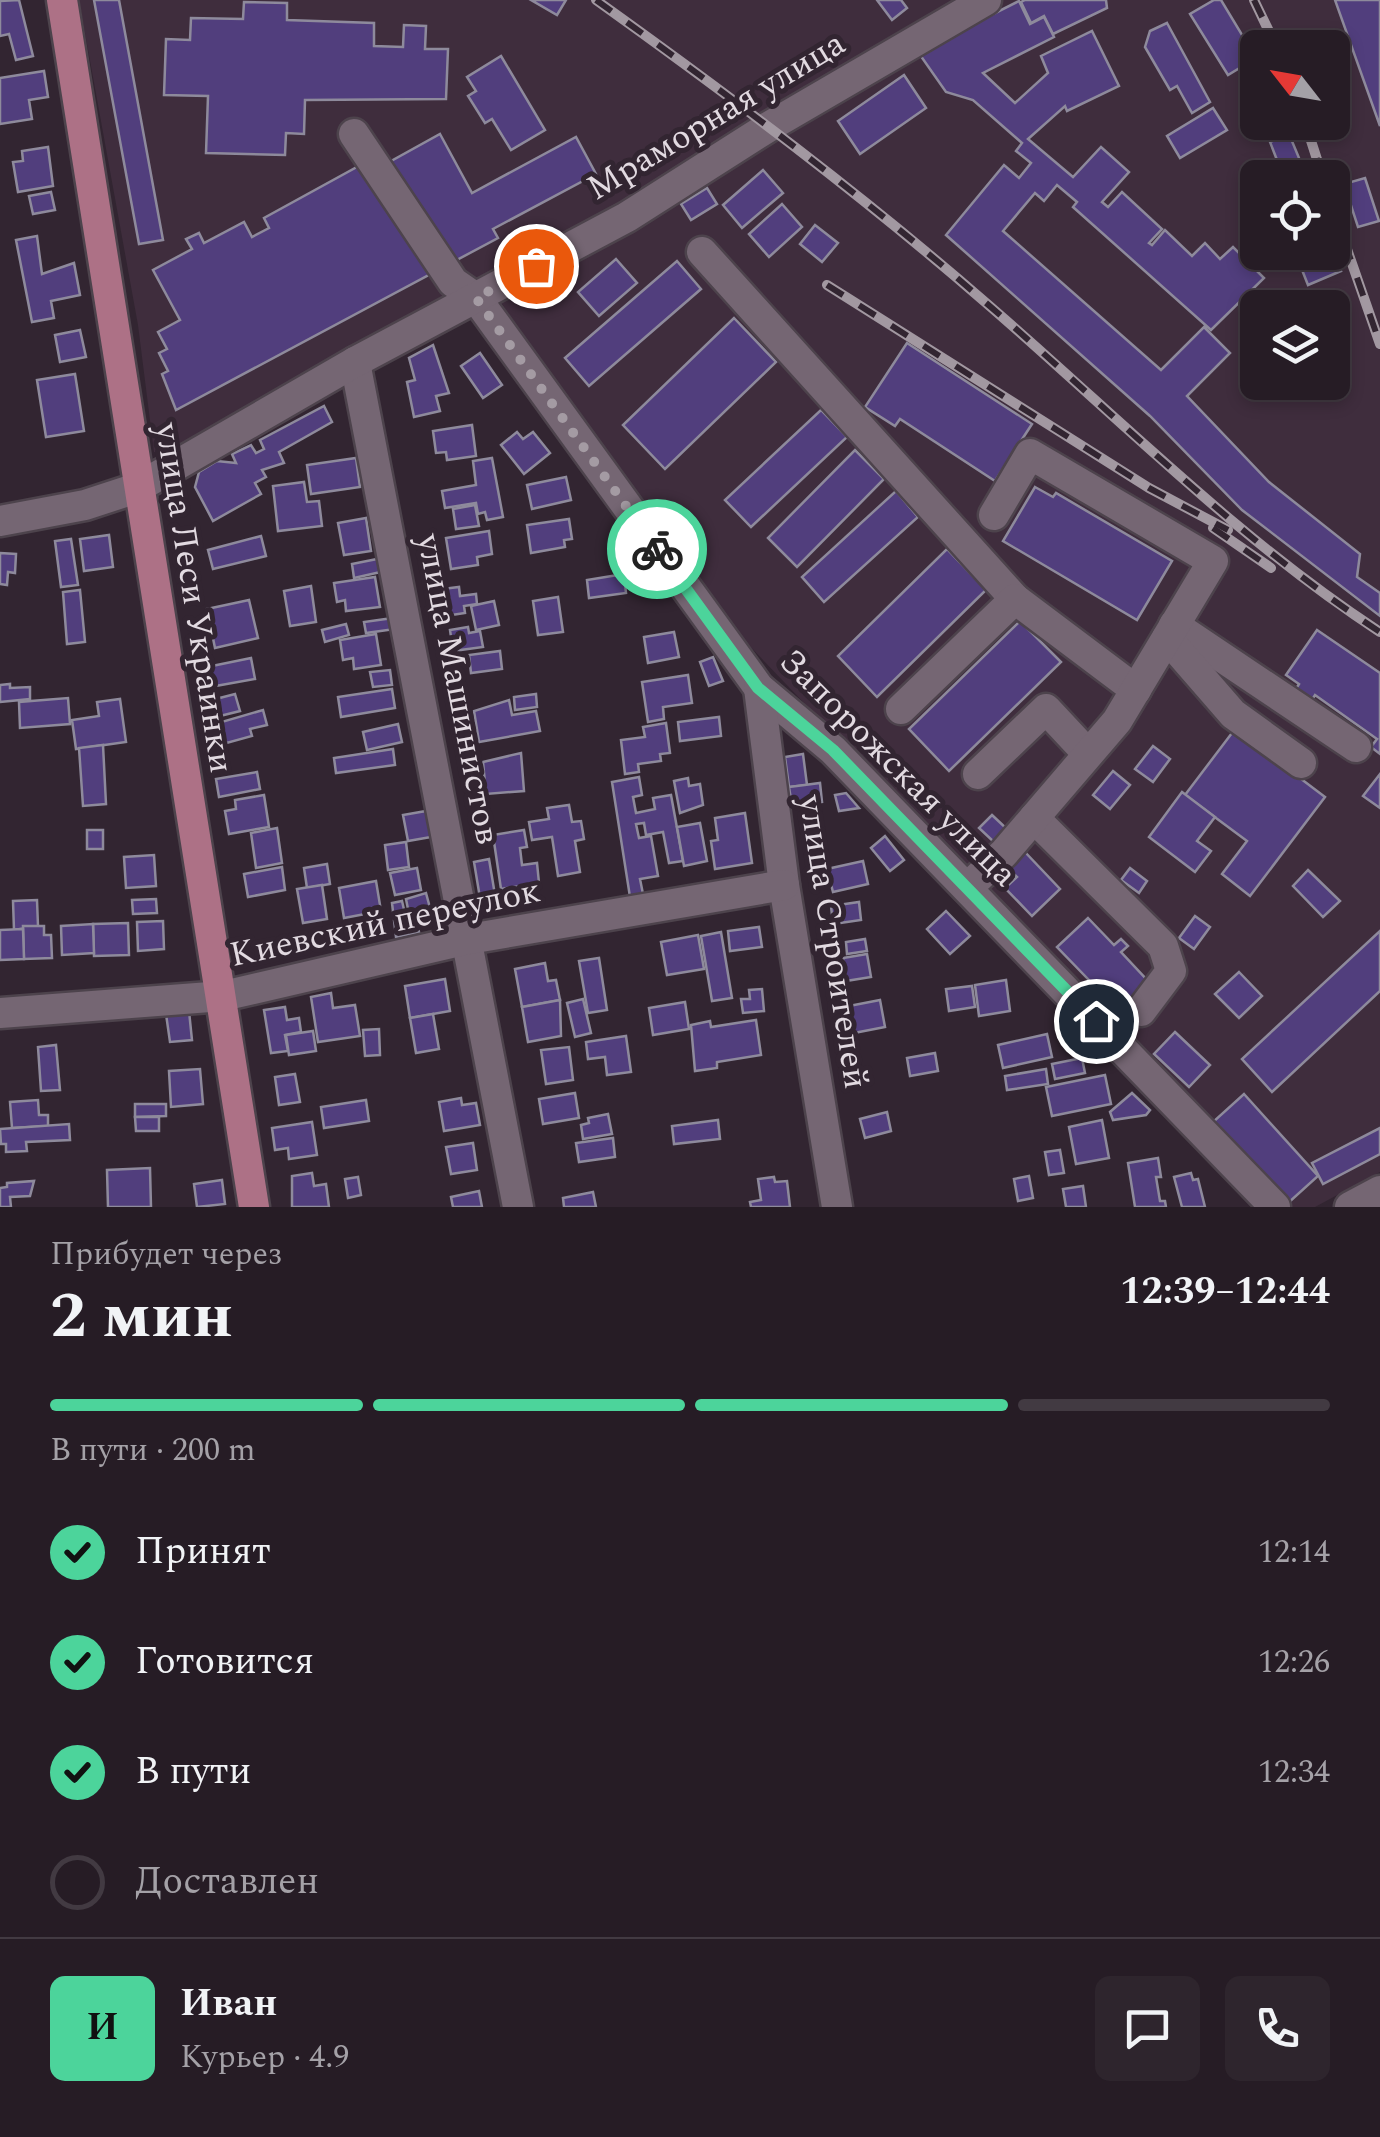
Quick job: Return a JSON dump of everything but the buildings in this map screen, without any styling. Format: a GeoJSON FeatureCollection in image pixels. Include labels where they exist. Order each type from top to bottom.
{"type":"FeatureCollection","features":[{"type":"Feature","properties":{"kind":"main road","name":"улица Леси Украинки"},"geometry":{"type":"LineString","coordinates":[[62,0],[254,1207]]}},
{"type":"Feature","properties":{"kind":"street","name":"Мраморная улица"},"geometry":{"type":"LineString","coordinates":[[0,521],[85,505],[137,488],[355,362],[626,217],[799,108],[986,0]]}},
{"type":"Feature","properties":{"kind":"street","name":"Запорожская улица"},"geometry":{"type":"LineString","coordinates":[[354,134],[453,282],[476,298],[758,688],[833,750],[1275,1207]]}},
{"type":"Feature","properties":{"kind":"street"},"geometry":{"type":"LineString","coordinates":[[702,252],[1015,599],[1136,690]]}},
{"type":"Feature","properties":{"kind":"street","name":"улица Машинистов"},"geometry":{"type":"LineString","coordinates":[[355,362],[518,1207]]}},
{"type":"Feature","properties":{"kind":"street"},"geometry":{"type":"LineString","coordinates":[[967,888],[1088,754],[1136,690],[1213,561],[1030,454],[994,515]]}},
{"type":"Feature","properties":{"kind":"street"},"geometry":{"type":"LineString","coordinates":[[900,708],[1015,599]]}},
{"type":"Feature","properties":{"kind":"street"},"geometry":{"type":"LineString","coordinates":[[1171,631],[1356,748]]}},
{"type":"Feature","properties":{"kind":"street"},"geometry":{"type":"LineString","coordinates":[[1171,631],[1232,714],[1302,763]]}},
{"type":"Feature","properties":{"kind":"street","name":"улица Строителей"},"geometry":{"type":"LineString","coordinates":[[758,688],[784,884],[837,1207]]}},
{"type":"Feature","properties":{"kind":"street"},"geometry":{"type":"LineString","coordinates":[[978,774],[1046,709],[1088,754]]}},
{"type":"Feature","properties":{"kind":"street"},"geometry":{"type":"LineString","coordinates":[[1034,818],[1163,946],[1172,971],[1142,1011]]}},
{"type":"Feature","properties":{"kind":"street","name":"Киевский переулок"},"geometry":{"type":"LineString","coordinates":[[0,1012],[223,996],[469,939],[784,884]]}},
{"type":"Feature","properties":{"kind":"street"},"geometry":{"type":"LineString","coordinates":[[1350,1207],[1380,1191]]}},
{"type":"Feature","properties":{"kind":"shaded area"},"geometry":{"type":"Polygon","coordinates":[[[79,0],[1380,0],[1380,1172],[1315,1207],[1286,1207],[742,638],[518,330],[486,277],[165,454],[154,452],[138,325],[79,0]]]}},
{"type":"Feature","properties":{"kind":"railway"},"geometry":{"type":"LineString","coordinates":[[596,0],[843,184],[985,302],[1226,516],[1327,596],[1380,632]]}},
{"type":"Feature","properties":{"kind":"railway"},"geometry":{"type":"LineString","coordinates":[[1254,0],[1268,30]]}},
{"type":"Feature","properties":{"kind":"railway"},"geometry":{"type":"LineString","coordinates":[[1311,140],[1317,160]]}},
{"type":"Feature","properties":{"kind":"railway"},"geometry":{"type":"LineString","coordinates":[[1350,258],[1380,344]]}},
{"type":"Feature","properties":{"kind":"railway"},"geometry":{"type":"LineString","coordinates":[[827,285],[1149,488],[1228,530]]}},
{"type":"Feature","properties":{"kind":"railway"},"geometry":{"type":"LineString","coordinates":[[1213,528],[1271,568]]}},
{"type":"Feature","properties":{"kind":"way so far"},"geometry":{"type":"LineString","coordinates":[[536,266],[476,298],[657,549]]}},
{"type":"Feature","properties":{"kind":"route"},"geometry":{"type":"LineString","coordinates":[[657,549],[758,688],[833,750],[1096,1021]]}}]}
